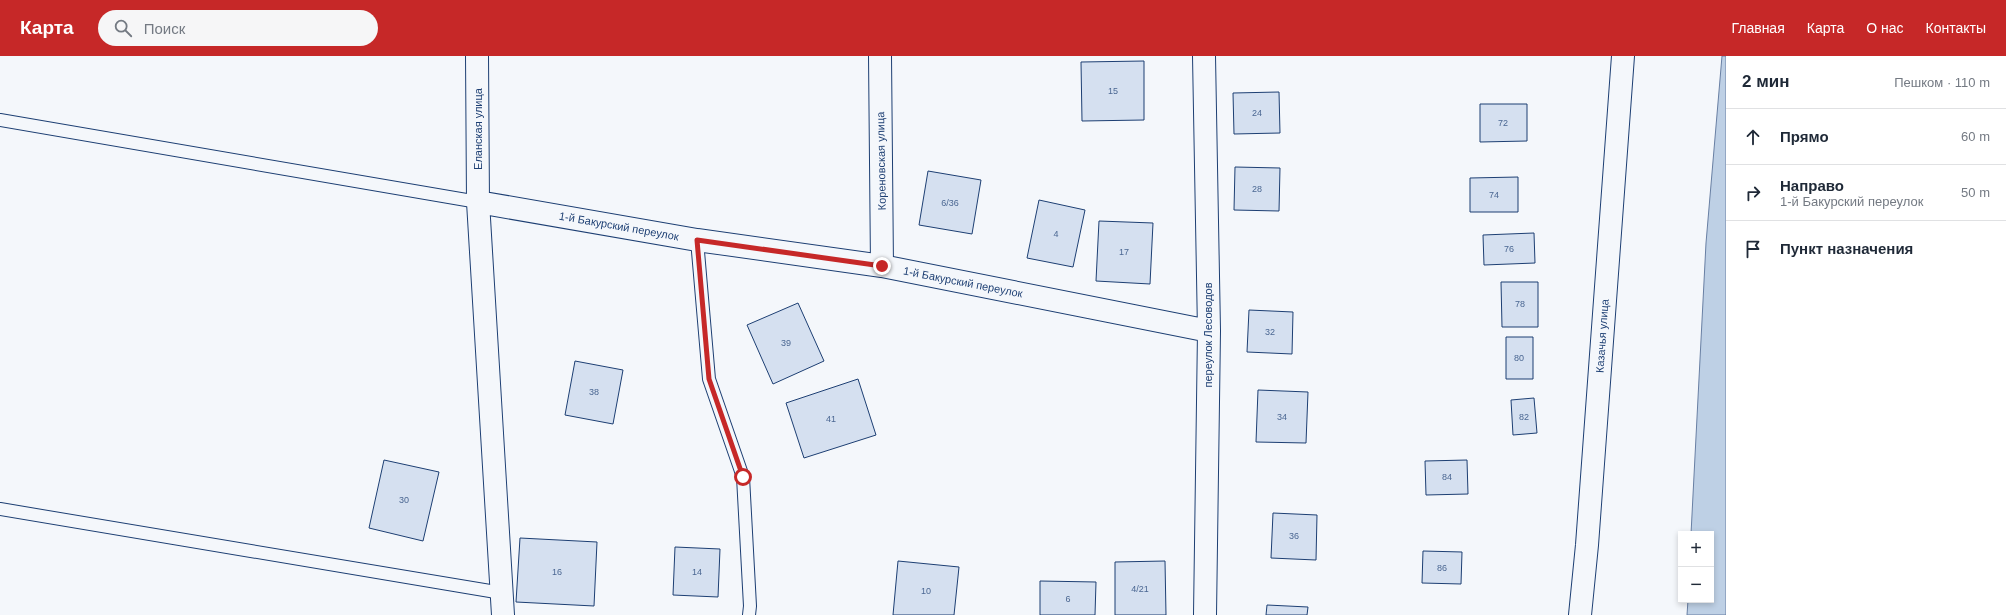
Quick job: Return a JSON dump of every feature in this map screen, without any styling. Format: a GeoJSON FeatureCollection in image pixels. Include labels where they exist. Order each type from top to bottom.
{"type":"FeatureCollection","features":[{"type":"Feature","properties":{"kind":"street","name":"Еланская улица"},"geometry":{"type":"LineString","coordinates":[[477,56],[478,202],[503,615]]}},
{"type":"Feature","properties":{"kind":"street","name":"Кореновская улица"},"geometry":{"type":"LineString","coordinates":[[880,56],[882,266]]}},
{"type":"Feature","properties":{"kind":"street","name":"переулок Лесоводов"},"geometry":{"type":"LineString","coordinates":[[1204,56],[1209,331],[1205,615]]}},
{"type":"Feature","properties":{"kind":"street","name":"Казачья улица"},"geometry":{"type":"LineString","coordinates":[[1580,615],[1587,545],[1623,56]]}},
{"type":"Feature","properties":{"kind":"street","name":"1-й Бакурский переулок"},"geometry":{"type":"LineString","coordinates":[[478,202],[697,240],[882,266],[1209,331]]}},
{"type":"Feature","properties":{"kind":"lane"},"geometry":{"type":"LineString","coordinates":[[0,120],[478,202]]}},
{"type":"Feature","properties":{"kind":"lane"},"geometry":{"type":"LineString","coordinates":[[697,240],[709,379],[743,477],[750,606],[749,615]]}},
{"type":"Feature","properties":{"kind":"lane"},"geometry":{"type":"LineString","coordinates":[[0,509],[502,593]]}},
{"type":"Feature","properties":{"kind":"water"},"geometry":{"type":"Polygon","coordinates":[[[1722,56],[1726,56],[1726,615],[1687,615],[1688,603],[1714,603],[1714,531],[1691,531],[1706,243],[1722,56]]]}},
{"type":"Feature","properties":{"kind":"building"},"geometry":{"type":"Polygon","coordinates":[[[1144,61],[1144,120],[1082,121],[1081,62],[1144,61]]]}},
{"type":"Feature","properties":{"kind":"building"},"geometry":{"type":"Polygon","coordinates":[[[1279,92],[1280,133],[1234,134],[1233,93],[1279,92]]]}},
{"type":"Feature","properties":{"kind":"building"},"geometry":{"type":"Polygon","coordinates":[[[1480,104],[1527,104],[1527,141],[1480,142],[1480,104]]]}},
{"type":"Feature","properties":{"kind":"building"},"geometry":{"type":"Polygon","coordinates":[[[1235,167],[1280,168],[1279,211],[1234,210],[1235,167]]]}},
{"type":"Feature","properties":{"kind":"building"},"geometry":{"type":"Polygon","coordinates":[[[928,171],[981,180],[972,234],[919,225],[928,171]]]}},
{"type":"Feature","properties":{"kind":"building"},"geometry":{"type":"Polygon","coordinates":[[[1518,177],[1518,212],[1470,212],[1470,178],[1518,177]]]}},
{"type":"Feature","properties":{"kind":"building"},"geometry":{"type":"Polygon","coordinates":[[[1039,200],[1085,210],[1073,267],[1027,258],[1039,200]]]}},
{"type":"Feature","properties":{"kind":"building"},"geometry":{"type":"Polygon","coordinates":[[[1099,221],[1153,223],[1150,284],[1096,281],[1099,221]]]}},
{"type":"Feature","properties":{"kind":"building"},"geometry":{"type":"Polygon","coordinates":[[[1534,233],[1535,263],[1484,265],[1483,235],[1534,233]]]}},
{"type":"Feature","properties":{"kind":"building"},"geometry":{"type":"Polygon","coordinates":[[[1501,282],[1538,282],[1538,327],[1502,327],[1501,282]]]}},
{"type":"Feature","properties":{"kind":"building"},"geometry":{"type":"Polygon","coordinates":[[[798,303],[824,361],[773,384],[747,325],[798,303]]]}},
{"type":"Feature","properties":{"kind":"building"},"geometry":{"type":"Polygon","coordinates":[[[1249,310],[1293,312],[1292,354],[1247,352],[1249,310]]]}},
{"type":"Feature","properties":{"kind":"building"},"geometry":{"type":"Polygon","coordinates":[[[1506,337],[1533,337],[1533,379],[1506,379],[1506,337]]]}},
{"type":"Feature","properties":{"kind":"building"},"geometry":{"type":"Polygon","coordinates":[[[575,361],[623,370],[613,424],[565,415],[575,361]]]}},
{"type":"Feature","properties":{"kind":"building"},"geometry":{"type":"Polygon","coordinates":[[[858,379],[876,435],[804,458],[786,403],[858,379]]]}},
{"type":"Feature","properties":{"kind":"building"},"geometry":{"type":"Polygon","coordinates":[[[1258,390],[1308,392],[1306,443],[1256,442],[1258,390]]]}},
{"type":"Feature","properties":{"kind":"building"},"geometry":{"type":"Polygon","coordinates":[[[1534,398],[1537,433],[1513,435],[1511,400],[1534,398]]]}},
{"type":"Feature","properties":{"kind":"building"},"geometry":{"type":"Polygon","coordinates":[[[384,460],[439,472],[423,541],[369,528],[384,460]]]}},
{"type":"Feature","properties":{"kind":"building"},"geometry":{"type":"Polygon","coordinates":[[[1467,460],[1468,494],[1426,495],[1425,461],[1467,460]]]}},
{"type":"Feature","properties":{"kind":"building"},"geometry":{"type":"Polygon","coordinates":[[[1273,513],[1317,515],[1316,560],[1271,558],[1273,513]]]}},
{"type":"Feature","properties":{"kind":"building"},"geometry":{"type":"Polygon","coordinates":[[[520,538],[597,542],[594,606],[516,602],[520,538]]]}},
{"type":"Feature","properties":{"kind":"building"},"geometry":{"type":"Polygon","coordinates":[[[675,547],[720,549],[718,597],[673,595],[675,547]]]}},
{"type":"Feature","properties":{"kind":"building"},"geometry":{"type":"Polygon","coordinates":[[[1423,551],[1462,552],[1461,584],[1422,583],[1423,551]]]}},
{"type":"Feature","properties":{"kind":"building"},"geometry":{"type":"Polygon","coordinates":[[[898,561],[959,567],[954,615],[893,615],[898,561]]]}},
{"type":"Feature","properties":{"kind":"building"},"geometry":{"type":"Polygon","coordinates":[[[1165,561],[1166,615],[1115,615],[1115,562],[1165,561]]]}},
{"type":"Feature","properties":{"kind":"building"},"geometry":{"type":"Polygon","coordinates":[[[1040,581],[1096,582],[1095,615],[1040,615],[1040,581]]]}},
{"type":"Feature","properties":{"kind":"building"},"geometry":{"type":"Polygon","coordinates":[[[1267,605],[1308,607],[1307,615],[1266,615],[1267,605]]]}},
{"type":"Feature","properties":{"kind":"route"},"geometry":{"type":"LineString","coordinates":[[743,477],[709,379],[697,240],[882,266]]}}]}
